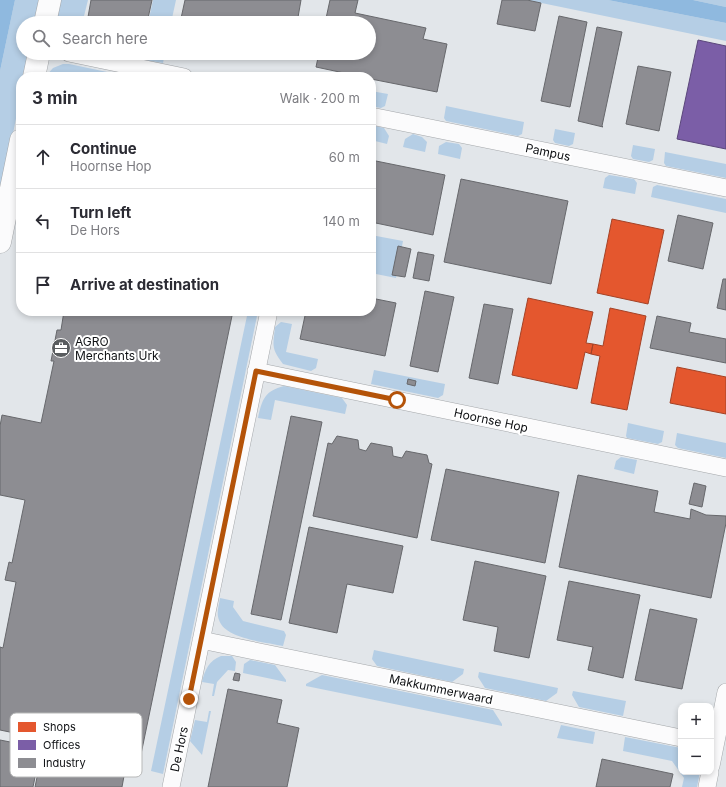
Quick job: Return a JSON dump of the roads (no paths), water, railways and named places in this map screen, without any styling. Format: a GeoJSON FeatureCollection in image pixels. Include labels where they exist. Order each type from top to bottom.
{"type":"FeatureCollection","features":[{"type":"Feature","properties":{"kind":"street"},"geometry":{"type":"LineString","coordinates":[[47,16],[50,0]]}},
{"type":"Feature","properties":{"kind":"street"},"geometry":{"type":"LineString","coordinates":[[35,72],[38,60]]}},
{"type":"Feature","properties":{"kind":"street"},"geometry":{"type":"LineString","coordinates":[[103,60],[160,72]]}},
{"type":"Feature","properties":{"kind":"street","name":"Pampus"},"geometry":{"type":"LineString","coordinates":[[376,117],[726,188]]}},
{"type":"Feature","properties":{"kind":"street"},"geometry":{"type":"LineString","coordinates":[[0,242],[16,164]]}},
{"type":"Feature","properties":{"kind":"street","name":"De Hors"},"geometry":{"type":"LineString","coordinates":[[171,787],[268,316]]}},
{"type":"Feature","properties":{"kind":"street","name":"Hoornse Hop"},"geometry":{"type":"LineString","coordinates":[[256,371],[726,468]]}},
{"type":"Feature","properties":{"kind":"street","name":"Makkummerwaard"},"geometry":{"type":"LineString","coordinates":[[201,640],[678,737]]}},
{"type":"Feature","properties":{"kind":"street"},"geometry":{"type":"LineString","coordinates":[[714,741],[726,692]]}},
{"type":"Feature","properties":{"kind":"street"},"geometry":{"type":"LineString","coordinates":[[707,787],[709,775]]}},
{"type":"Feature","properties":{"kind":"place","name":"AGRO Merchants Urk"},"geometry":{"type":"Point","coordinates":[61,348]}}]}
